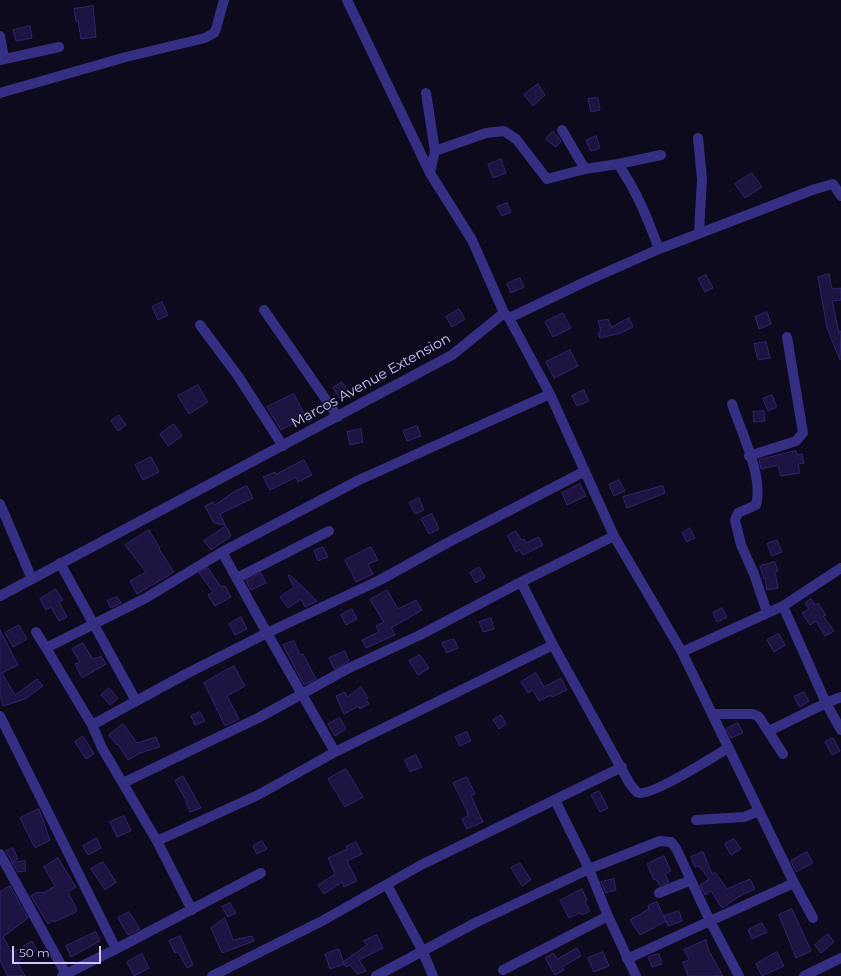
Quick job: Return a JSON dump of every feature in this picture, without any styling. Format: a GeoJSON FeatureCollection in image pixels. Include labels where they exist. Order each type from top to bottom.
{"type":"FeatureCollection","features":[{"type":"Feature","properties":{"kind":"street"},"geometry":{"type":"LineString","coordinates":[[0,93],[126,56],[205,38],[214,33],[216,29],[224,0]]}},
{"type":"Feature","properties":{"kind":"street"},"geometry":{"type":"LineString","coordinates":[[347,0],[430,173],[472,240],[507,316],[550,394],[614,536],[682,652],[758,811],[813,918]]}},
{"type":"Feature","properties":{"kind":"street"},"geometry":{"type":"LineString","coordinates":[[0,36],[2,59],[59,48]]}},
{"type":"Feature","properties":{"kind":"street"},"geometry":{"type":"LineString","coordinates":[[426,93],[435,151],[430,173]]}},
{"type":"Feature","properties":{"kind":"street"},"geometry":{"type":"LineString","coordinates":[[562,130],[585,169]]}},
{"type":"Feature","properties":{"kind":"street"},"geometry":{"type":"LineString","coordinates":[[435,151],[486,133],[504,131],[516,139],[547,179],[585,169],[618,164],[661,154]]}},
{"type":"Feature","properties":{"kind":"street"},"geometry":{"type":"LineString","coordinates":[[698,138],[702,179],[699,232]]}},
{"type":"Feature","properties":{"kind":"street"},"geometry":{"type":"LineString","coordinates":[[618,164],[631,183],[644,208],[659,249]]}},
{"type":"Feature","properties":{"kind":"street"},"geometry":{"type":"LineString","coordinates":[[837,182],[841,196]]}},
{"type":"Feature","properties":{"kind":"street","name":"Marcos Avenue Extension"},"geometry":{"type":"LineString","coordinates":[[0,596],[452,355],[507,316],[699,232],[837,182]]}},
{"type":"Feature","properties":{"kind":"street"},"geometry":{"type":"LineString","coordinates":[[264,310],[338,417]]}},
{"type":"Feature","properties":{"kind":"street"},"geometry":{"type":"LineString","coordinates":[[200,325],[238,376],[283,446]]}},
{"type":"Feature","properties":{"kind":"street"},"geometry":{"type":"LineString","coordinates":[[749,456],[796,441],[801,438],[803,433],[786,337]]}},
{"type":"Feature","properties":{"kind":"street"},"geometry":{"type":"LineString","coordinates":[[46,648],[144,599],[222,552],[359,480],[550,394]]}},
{"type":"Feature","properties":{"kind":"street"},"geometry":{"type":"LineString","coordinates":[[732,404],[758,484],[757,501],[753,508],[738,513],[735,520],[741,545],[754,574],[766,612]]}},
{"type":"Feature","properties":{"kind":"street"},"geometry":{"type":"LineString","coordinates":[[92,725],[267,633],[380,580],[447,542],[585,471]]}},
{"type":"Feature","properties":{"kind":"street"},"geometry":{"type":"LineString","coordinates":[[0,504],[32,579]]}},
{"type":"Feature","properties":{"kind":"street"},"geometry":{"type":"LineString","coordinates":[[237,578],[329,531]]}},
{"type":"Feature","properties":{"kind":"street"},"geometry":{"type":"LineString","coordinates":[[123,782],[260,717],[347,669],[420,635],[521,582],[614,536]]}},
{"type":"Feature","properties":{"kind":"street"},"geometry":{"type":"LineString","coordinates":[[222,552],[301,695],[335,752]]}},
{"type":"Feature","properties":{"kind":"street"},"geometry":{"type":"LineString","coordinates":[[60,563],[136,701]]}},
{"type":"Feature","properties":{"kind":"street"},"geometry":{"type":"LineString","coordinates":[[682,652],[766,612],[783,606],[841,568]]}},
{"type":"Feature","properties":{"kind":"street"},"geometry":{"type":"LineString","coordinates":[[521,582],[553,645],[622,767],[630,784],[637,792],[645,792],[708,761],[728,748]]}},
{"type":"Feature","properties":{"kind":"street"},"geometry":{"type":"LineString","coordinates":[[783,606],[826,703],[841,730]]}},
{"type":"Feature","properties":{"kind":"street"},"geometry":{"type":"LineString","coordinates":[[36,632],[92,725],[102,748],[157,841],[192,910]]}},
{"type":"Feature","properties":{"kind":"street"},"geometry":{"type":"LineString","coordinates":[[157,841],[258,795],[335,752],[553,645]]}},
{"type":"Feature","properties":{"kind":"street"},"geometry":{"type":"LineString","coordinates":[[769,730],[841,697]]}},
{"type":"Feature","properties":{"kind":"street"},"geometry":{"type":"LineString","coordinates":[[712,714],[753,714],[759,717],[769,730],[783,754]]}},
{"type":"Feature","properties":{"kind":"street"},"geometry":{"type":"LineString","coordinates":[[1,720],[116,949]]}},
{"type":"Feature","properties":{"kind":"street"},"geometry":{"type":"LineString","coordinates":[[212,976],[322,921],[421,865],[622,767]]}},
{"type":"Feature","properties":{"kind":"street"},"geometry":{"type":"LineString","coordinates":[[555,800],[589,869],[608,916],[636,976]]}},
{"type":"Feature","properties":{"kind":"street"},"geometry":{"type":"LineString","coordinates":[[696,820],[744,817],[758,811]]}},
{"type":"Feature","properties":{"kind":"street"},"geometry":{"type":"LineString","coordinates":[[376,976],[422,950],[475,923],[589,869],[660,840],[671,842],[676,848],[710,921],[738,976]]}},
{"type":"Feature","properties":{"kind":"street"},"geometry":{"type":"LineString","coordinates":[[0,854],[64,975],[261,873]]}},
{"type":"Feature","properties":{"kind":"street"},"geometry":{"type":"LineString","coordinates":[[659,893],[691,880]]}},
{"type":"Feature","properties":{"kind":"street"},"geometry":{"type":"LineString","coordinates":[[627,959],[794,883]]}},
{"type":"Feature","properties":{"kind":"street"},"geometry":{"type":"LineString","coordinates":[[387,885],[422,950],[434,976]]}},
{"type":"Feature","properties":{"kind":"street"},"geometry":{"type":"LineString","coordinates":[[503,970],[608,916]]}},
{"type":"Feature","properties":{"kind":"street"},"geometry":{"type":"LineString","coordinates":[[804,976],[841,958]]}},
{"type":"Feature","properties":{"kind":"building"},"geometry":{"type":"Polygon","coordinates":[[[93,6],[96,37],[81,39],[74,9],[93,6]]]}},
{"type":"Feature","properties":{"kind":"building"},"geometry":{"type":"Polygon","coordinates":[[[30,26],[32,38],[16,41],[13,30],[30,26]]]}},
{"type":"Feature","properties":{"kind":"building"},"geometry":{"type":"Polygon","coordinates":[[[538,84],[545,95],[533,106],[524,95],[538,84]]]}},
{"type":"Feature","properties":{"kind":"building"},"geometry":{"type":"Polygon","coordinates":[[[598,98],[600,110],[591,112],[588,99],[598,98]]]}},
{"type":"Feature","properties":{"kind":"building"},"geometry":{"type":"Polygon","coordinates":[[[553,131],[561,141],[556,147],[546,139],[553,131]]]}},
{"type":"Feature","properties":{"kind":"building"},"geometry":{"type":"Polygon","coordinates":[[[596,136],[600,148],[591,151],[586,141],[596,136]]]}},
{"type":"Feature","properties":{"kind":"building"},"geometry":{"type":"Polygon","coordinates":[[[501,159],[506,173],[493,178],[488,165],[501,159]]]}},
{"type":"Feature","properties":{"kind":"building"},"geometry":{"type":"Polygon","coordinates":[[[752,173],[762,187],[745,198],[735,184],[752,173]]]}},
{"type":"Feature","properties":{"kind":"building"},"geometry":{"type":"Polygon","coordinates":[[[507,203],[511,212],[502,216],[497,207],[507,203]]]}},
{"type":"Feature","properties":{"kind":"building"},"geometry":{"type":"Polygon","coordinates":[[[829,274],[832,289],[841,288],[841,300],[832,301],[839,332],[841,331],[840,360],[827,328],[818,277],[829,274]]]}},
{"type":"Feature","properties":{"kind":"building"},"geometry":{"type":"Polygon","coordinates":[[[706,275],[713,288],[705,292],[698,279],[706,275]]]}},
{"type":"Feature","properties":{"kind":"building"},"geometry":{"type":"Polygon","coordinates":[[[520,278],[524,287],[511,293],[507,284],[520,278]]]}},
{"type":"Feature","properties":{"kind":"building"},"geometry":{"type":"Polygon","coordinates":[[[162,302],[168,315],[158,320],[152,307],[162,302]]]}},
{"type":"Feature","properties":{"kind":"building"},"geometry":{"type":"Polygon","coordinates":[[[459,309],[465,319],[452,327],[446,317],[459,309]]]}},
{"type":"Feature","properties":{"kind":"building"},"geometry":{"type":"Polygon","coordinates":[[[767,312],[771,324],[759,329],[755,317],[767,312]]]}},
{"type":"Feature","properties":{"kind":"building"},"geometry":{"type":"Polygon","coordinates":[[[563,313],[571,328],[553,337],[545,322],[563,313]]]}},
{"type":"Feature","properties":{"kind":"building"},"geometry":{"type":"Polygon","coordinates":[[[629,318],[633,327],[621,333],[600,338],[598,333],[601,331],[598,321],[608,319],[611,327],[629,318]]]}},
{"type":"Feature","properties":{"kind":"building"},"geometry":{"type":"Polygon","coordinates":[[[766,342],[770,358],[758,360],[754,344],[766,342]]]}},
{"type":"Feature","properties":{"kind":"building"},"geometry":{"type":"Polygon","coordinates":[[[570,350],[578,366],[554,378],[546,362],[570,350]]]}},
{"type":"Feature","properties":{"kind":"building"},"geometry":{"type":"Polygon","coordinates":[[[342,382],[349,393],[340,398],[333,388],[342,382]]]}},
{"type":"Feature","properties":{"kind":"building"},"geometry":{"type":"Polygon","coordinates":[[[198,385],[208,402],[189,414],[178,396],[198,385]]]}},
{"type":"Feature","properties":{"kind":"building"},"geometry":{"type":"Polygon","coordinates":[[[584,390],[589,401],[577,406],[572,396],[584,390]]]}},
{"type":"Feature","properties":{"kind":"building"},"geometry":{"type":"Polygon","coordinates":[[[294,394],[306,417],[281,430],[267,407],[294,394]]]}},
{"type":"Feature","properties":{"kind":"building"},"geometry":{"type":"Polygon","coordinates":[[[772,395],[777,407],[768,411],[763,399],[772,395]]]}},
{"type":"Feature","properties":{"kind":"building"},"geometry":{"type":"Polygon","coordinates":[[[764,411],[765,421],[754,422],[753,412],[764,411]]]}},
{"type":"Feature","properties":{"kind":"building"},"geometry":{"type":"Polygon","coordinates":[[[119,415],[126,425],[118,431],[111,421],[119,415]]]}},
{"type":"Feature","properties":{"kind":"building"},"geometry":{"type":"Polygon","coordinates":[[[174,424],[182,436],[168,446],[160,434],[174,424]]]}},
{"type":"Feature","properties":{"kind":"building"},"geometry":{"type":"Polygon","coordinates":[[[417,426],[421,436],[407,441],[403,431],[417,426]]]}},
{"type":"Feature","properties":{"kind":"building"},"geometry":{"type":"Polygon","coordinates":[[[361,429],[363,442],[350,445],[347,432],[361,429]]]}},
{"type":"Feature","properties":{"kind":"building"},"geometry":{"type":"Polygon","coordinates":[[[796,451],[797,455],[802,454],[804,463],[798,464],[800,473],[781,476],[778,465],[761,469],[759,460],[796,451]]]}},
{"type":"Feature","properties":{"kind":"building"},"geometry":{"type":"Polygon","coordinates":[[[151,457],[159,472],[143,480],[135,465],[151,457]]]}},
{"type":"Feature","properties":{"kind":"building"},"geometry":{"type":"Polygon","coordinates":[[[304,460],[312,475],[298,482],[296,477],[270,490],[263,477],[275,472],[276,474],[304,460]]]}},
{"type":"Feature","properties":{"kind":"building"},"geometry":{"type":"Polygon","coordinates":[[[619,480],[625,491],[614,496],[609,485],[619,480]]]}},
{"type":"Feature","properties":{"kind":"building"},"geometry":{"type":"Polygon","coordinates":[[[580,484],[586,496],[567,505],[562,493],[580,484]]]}},
{"type":"Feature","properties":{"kind":"building"},"geometry":{"type":"Polygon","coordinates":[[[247,486],[253,498],[220,514],[225,525],[214,523],[205,506],[213,502],[215,505],[235,491],[247,486]]]}},
{"type":"Feature","properties":{"kind":"building"},"geometry":{"type":"Polygon","coordinates":[[[663,486],[665,493],[627,508],[623,497],[663,486]]]}},
{"type":"Feature","properties":{"kind":"building"},"geometry":{"type":"Polygon","coordinates":[[[419,498],[424,510],[415,514],[409,503],[419,498]]]}},
{"type":"Feature","properties":{"kind":"building"},"geometry":{"type":"Polygon","coordinates":[[[432,514],[439,529],[429,534],[421,519],[432,514]]]}},
{"type":"Feature","properties":{"kind":"building"},"geometry":{"type":"Polygon","coordinates":[[[226,526],[231,536],[211,550],[204,541],[226,526]]]}},
{"type":"Feature","properties":{"kind":"building"},"geometry":{"type":"Polygon","coordinates":[[[690,528],[695,538],[687,542],[682,533],[690,528]]]}},
{"type":"Feature","properties":{"kind":"building"},"geometry":{"type":"Polygon","coordinates":[[[149,530],[174,572],[137,594],[130,581],[146,572],[125,545],[149,530]]]}},
{"type":"Feature","properties":{"kind":"building"},"geometry":{"type":"Polygon","coordinates":[[[516,531],[521,540],[524,539],[526,543],[539,537],[543,545],[523,555],[520,550],[516,552],[508,536],[516,531]]]}},
{"type":"Feature","properties":{"kind":"building"},"geometry":{"type":"Polygon","coordinates":[[[777,540],[782,552],[772,556],[767,544],[777,540]]]}},
{"type":"Feature","properties":{"kind":"building"},"geometry":{"type":"Polygon","coordinates":[[[323,547],[328,557],[318,561],[314,551],[323,547]]]}},
{"type":"Feature","properties":{"kind":"building"},"geometry":{"type":"Polygon","coordinates":[[[371,547],[378,560],[368,564],[373,574],[356,582],[345,560],[371,547]]]}},
{"type":"Feature","properties":{"kind":"building"},"geometry":{"type":"Polygon","coordinates":[[[775,562],[778,571],[775,572],[778,588],[767,590],[765,578],[764,579],[760,566],[775,562]]]}},
{"type":"Feature","properties":{"kind":"building"},"geometry":{"type":"Polygon","coordinates":[[[479,567],[485,577],[476,583],[470,573],[479,567]]]}},
{"type":"Feature","properties":{"kind":"building"},"geometry":{"type":"Polygon","coordinates":[[[208,568],[221,587],[225,586],[231,597],[215,606],[208,595],[213,592],[199,573],[208,568]]]}},
{"type":"Feature","properties":{"kind":"building"},"geometry":{"type":"Polygon","coordinates":[[[261,573],[266,583],[251,590],[246,581],[261,573]]]}},
{"type":"Feature","properties":{"kind":"building"},"geometry":{"type":"Polygon","coordinates":[[[290,575],[317,601],[305,607],[301,599],[288,608],[280,597],[294,587],[288,576],[290,575]]]}},
{"type":"Feature","properties":{"kind":"building"},"geometry":{"type":"Polygon","coordinates":[[[56,589],[63,600],[59,602],[67,617],[59,621],[51,607],[46,610],[40,599],[56,589]]]}},
{"type":"Feature","properties":{"kind":"building"},"geometry":{"type":"Polygon","coordinates":[[[387,590],[398,609],[416,600],[422,610],[391,628],[395,635],[366,648],[362,640],[379,632],[376,626],[384,622],[370,600],[387,590]]]}},
{"type":"Feature","properties":{"kind":"building"},"geometry":{"type":"Polygon","coordinates":[[[117,597],[121,603],[111,608],[107,601],[117,597]]]}},
{"type":"Feature","properties":{"kind":"building"},"geometry":{"type":"Polygon","coordinates":[[[811,599],[815,605],[818,603],[826,615],[823,616],[834,631],[825,636],[816,621],[810,625],[802,613],[809,609],[805,603],[811,599]]]}},
{"type":"Feature","properties":{"kind":"building"},"geometry":{"type":"Polygon","coordinates":[[[722,608],[727,617],[717,622],[713,613],[722,608]]]}},
{"type":"Feature","properties":{"kind":"building"},"geometry":{"type":"Polygon","coordinates":[[[352,609],[357,619],[346,625],[341,615],[352,609]]]}},
{"type":"Feature","properties":{"kind":"building"},"geometry":{"type":"Polygon","coordinates":[[[241,617],[247,629],[235,635],[229,624],[241,617]]]}},
{"type":"Feature","properties":{"kind":"building"},"geometry":{"type":"Polygon","coordinates":[[[491,618],[494,629],[483,632],[479,622],[491,618]]]}},
{"type":"Feature","properties":{"kind":"building"},"geometry":{"type":"Polygon","coordinates":[[[19,625],[27,639],[13,647],[5,633],[19,625]]]}},
{"type":"Feature","properties":{"kind":"building"},"geometry":{"type":"Polygon","coordinates":[[[0,630],[18,665],[2,673],[15,695],[37,679],[43,686],[25,699],[3,706],[0,695],[0,630]]]}},
{"type":"Feature","properties":{"kind":"building"},"geometry":{"type":"Polygon","coordinates":[[[779,634],[785,645],[774,652],[767,640],[779,634]]]}},
{"type":"Feature","properties":{"kind":"building"},"geometry":{"type":"Polygon","coordinates":[[[454,639],[458,648],[447,653],[442,643],[454,639]]]}},
{"type":"Feature","properties":{"kind":"building"},"geometry":{"type":"Polygon","coordinates":[[[294,641],[300,655],[303,654],[316,679],[304,685],[283,645],[294,641]]]}},
{"type":"Feature","properties":{"kind":"building"},"geometry":{"type":"Polygon","coordinates":[[[83,643],[92,658],[94,659],[101,656],[106,664],[82,678],[75,664],[80,662],[72,649],[83,643]]]}},
{"type":"Feature","properties":{"kind":"building"},"geometry":{"type":"Polygon","coordinates":[[[345,651],[349,661],[334,669],[329,658],[345,651]]]}},
{"type":"Feature","properties":{"kind":"building"},"geometry":{"type":"Polygon","coordinates":[[[420,655],[429,668],[418,675],[409,661],[420,655]]]}},
{"type":"Feature","properties":{"kind":"building"},"geometry":{"type":"Polygon","coordinates":[[[234,666],[245,686],[227,696],[239,719],[225,726],[204,683],[234,666]]]}},
{"type":"Feature","properties":{"kind":"building"},"geometry":{"type":"Polygon","coordinates":[[[536,673],[544,687],[561,678],[567,690],[539,701],[533,690],[528,693],[521,682],[536,673]]]}},
{"type":"Feature","properties":{"kind":"building"},"geometry":{"type":"Polygon","coordinates":[[[361,687],[368,698],[366,699],[369,704],[360,709],[359,706],[344,714],[336,696],[345,692],[347,697],[361,687]]]}},
{"type":"Feature","properties":{"kind":"building"},"geometry":{"type":"Polygon","coordinates":[[[109,688],[118,698],[110,705],[101,695],[109,688]]]}},
{"type":"Feature","properties":{"kind":"building"},"geometry":{"type":"Polygon","coordinates":[[[804,692],[809,701],[800,707],[794,697],[804,692]]]}},
{"type":"Feature","properties":{"kind":"building"},"geometry":{"type":"Polygon","coordinates":[[[200,712],[205,721],[195,725],[191,716],[200,712]]]}},
{"type":"Feature","properties":{"kind":"building"},"geometry":{"type":"Polygon","coordinates":[[[501,715],[506,724],[499,729],[493,720],[501,715]]]}},
{"type":"Feature","properties":{"kind":"building"},"geometry":{"type":"Polygon","coordinates":[[[340,718],[346,729],[335,736],[328,724],[340,718]]]}},
{"type":"Feature","properties":{"kind":"building"},"geometry":{"type":"Polygon","coordinates":[[[738,723],[743,733],[731,738],[726,729],[738,723]]]}},
{"type":"Feature","properties":{"kind":"building"},"geometry":{"type":"Polygon","coordinates":[[[123,724],[137,743],[156,737],[160,747],[140,753],[128,760],[118,744],[117,745],[109,735],[123,724]]]}},
{"type":"Feature","properties":{"kind":"building"},"geometry":{"type":"Polygon","coordinates":[[[467,732],[471,741],[460,746],[455,737],[467,732]]]}},
{"type":"Feature","properties":{"kind":"building"},"geometry":{"type":"Polygon","coordinates":[[[83,736],[94,754],[86,759],[75,742],[83,736]]]}},
{"type":"Feature","properties":{"kind":"building"},"geometry":{"type":"Polygon","coordinates":[[[833,738],[840,751],[832,755],[825,742],[833,738]]]}},
{"type":"Feature","properties":{"kind":"building"},"geometry":{"type":"Polygon","coordinates":[[[416,755],[422,767],[410,772],[405,760],[416,755]]]}},
{"type":"Feature","properties":{"kind":"building"},"geometry":{"type":"Polygon","coordinates":[[[346,769],[363,797],[345,807],[328,779],[346,769]]]}},
{"type":"Feature","properties":{"kind":"building"},"geometry":{"type":"Polygon","coordinates":[[[183,776],[201,808],[190,812],[187,802],[175,781],[183,776]]]}},
{"type":"Feature","properties":{"kind":"building"},"geometry":{"type":"Polygon","coordinates":[[[467,777],[475,794],[471,796],[483,822],[467,829],[462,819],[468,816],[467,811],[453,783],[467,777]]]}},
{"type":"Feature","properties":{"kind":"building"},"geometry":{"type":"Polygon","coordinates":[[[599,791],[608,808],[600,812],[591,795],[599,791]]]}},
{"type":"Feature","properties":{"kind":"building"},"geometry":{"type":"Polygon","coordinates":[[[39,809],[50,840],[35,848],[20,818],[39,809]]]}},
{"type":"Feature","properties":{"kind":"building"},"geometry":{"type":"Polygon","coordinates":[[[124,816],[131,831],[117,837],[110,822],[124,816]]]}},
{"type":"Feature","properties":{"kind":"building"},"geometry":{"type":"Polygon","coordinates":[[[97,838],[101,848],[88,855],[83,846],[97,838]]]}},
{"type":"Feature","properties":{"kind":"building"},"geometry":{"type":"Polygon","coordinates":[[[734,839],[741,849],[731,855],[725,844],[734,839]]]}},
{"type":"Feature","properties":{"kind":"building"},"geometry":{"type":"Polygon","coordinates":[[[262,841],[267,849],[257,854],[253,846],[262,841]]]}},
{"type":"Feature","properties":{"kind":"building"},"geometry":{"type":"Polygon","coordinates":[[[356,842],[362,854],[347,861],[357,881],[344,887],[342,882],[324,894],[318,885],[335,874],[328,858],[347,849],[346,847],[356,842]]]}},
{"type":"Feature","properties":{"kind":"building"},"geometry":{"type":"Polygon","coordinates":[[[13,848],[18,859],[12,862],[6,851],[13,848]]]}},
{"type":"Feature","properties":{"kind":"building"},"geometry":{"type":"Polygon","coordinates":[[[703,852],[712,874],[715,872],[727,889],[750,879],[755,889],[740,896],[722,908],[711,891],[705,895],[700,885],[709,879],[699,866],[695,867],[691,857],[703,852]]]}},
{"type":"Feature","properties":{"kind":"building"},"geometry":{"type":"Polygon","coordinates":[[[807,852],[813,863],[796,872],[791,861],[807,852]]]}},
{"type":"Feature","properties":{"kind":"building"},"geometry":{"type":"Polygon","coordinates":[[[664,856],[671,871],[665,874],[669,882],[660,886],[656,879],[654,880],[647,864],[664,856]]]}},
{"type":"Feature","properties":{"kind":"building"},"geometry":{"type":"Polygon","coordinates":[[[58,858],[76,887],[68,892],[76,908],[76,912],[54,922],[53,920],[48,924],[31,896],[36,893],[45,892],[55,886],[44,867],[58,858]]]}},
{"type":"Feature","properties":{"kind":"building"},"geometry":{"type":"Polygon","coordinates":[[[25,861],[26,871],[18,872],[12,863],[25,861]]]}},
{"type":"Feature","properties":{"kind":"building"},"geometry":{"type":"Polygon","coordinates":[[[103,862],[116,882],[105,890],[91,869],[103,862]]]}},
{"type":"Feature","properties":{"kind":"building"},"geometry":{"type":"Polygon","coordinates":[[[520,863],[531,880],[522,886],[511,868],[520,863]]]}},
{"type":"Feature","properties":{"kind":"building"},"geometry":{"type":"Polygon","coordinates":[[[614,879],[616,890],[606,893],[601,882],[614,879]]]}},
{"type":"Feature","properties":{"kind":"building"},"geometry":{"type":"Polygon","coordinates":[[[10,886],[28,918],[3,937],[12,953],[32,941],[37,950],[17,962],[25,976],[8,976],[0,961],[0,892],[10,886]]]}},
{"type":"Feature","properties":{"kind":"building"},"geometry":{"type":"Polygon","coordinates":[[[582,889],[587,900],[585,901],[590,911],[582,915],[580,913],[569,918],[560,901],[582,889]]]}},
{"type":"Feature","properties":{"kind":"building"},"geometry":{"type":"Polygon","coordinates":[[[657,902],[666,921],[640,935],[630,920],[649,909],[648,906],[657,902]]]}},
{"type":"Feature","properties":{"kind":"building"},"geometry":{"type":"Polygon","coordinates":[[[230,903],[236,913],[228,917],[222,907],[230,903]]]}},
{"type":"Feature","properties":{"kind":"building"},"geometry":{"type":"Polygon","coordinates":[[[792,909],[811,951],[796,958],[779,915],[792,909]]]}},
{"type":"Feature","properties":{"kind":"building"},"geometry":{"type":"Polygon","coordinates":[[[679,911],[682,921],[668,926],[664,916],[679,911]]]}},
{"type":"Feature","properties":{"kind":"building"},"geometry":{"type":"Polygon","coordinates":[[[129,912],[140,929],[128,935],[118,918],[129,912]]]}},
{"type":"Feature","properties":{"kind":"building"},"geometry":{"type":"Polygon","coordinates":[[[225,918],[233,940],[252,936],[254,941],[222,953],[211,928],[225,918]]]}},
{"type":"Feature","properties":{"kind":"building"},"geometry":{"type":"Polygon","coordinates":[[[762,923],[767,932],[752,939],[748,930],[762,923]]]}},
{"type":"Feature","properties":{"kind":"building"},"geometry":{"type":"Polygon","coordinates":[[[96,932],[100,941],[71,957],[66,946],[96,932]]]}},
{"type":"Feature","properties":{"kind":"building"},"geometry":{"type":"Polygon","coordinates":[[[828,934],[834,942],[821,953],[815,945],[828,934]]]}},
{"type":"Feature","properties":{"kind":"building"},"geometry":{"type":"Polygon","coordinates":[[[377,935],[383,948],[359,960],[366,971],[357,974],[350,965],[346,967],[343,962],[367,945],[364,941],[377,935]]]}},
{"type":"Feature","properties":{"kind":"building"},"geometry":{"type":"Polygon","coordinates":[[[180,936],[193,965],[187,968],[178,952],[175,953],[169,941],[180,936]]]}},
{"type":"Feature","properties":{"kind":"building"},"geometry":{"type":"Polygon","coordinates":[[[706,940],[709,951],[723,976],[688,976],[683,962],[689,960],[684,950],[706,940]]]}},
{"type":"Feature","properties":{"kind":"building"},"geometry":{"type":"Polygon","coordinates":[[[577,948],[581,956],[562,967],[564,970],[555,975],[545,958],[553,953],[557,959],[577,948]]]}},
{"type":"Feature","properties":{"kind":"building"},"geometry":{"type":"Polygon","coordinates":[[[339,949],[344,964],[330,969],[325,954],[339,949]]]}},
{"type":"Feature","properties":{"kind":"building"},"geometry":{"type":"Polygon","coordinates":[[[603,952],[609,966],[594,972],[588,958],[603,952]]]}},
{"type":"Feature","properties":{"kind":"building"},"geometry":{"type":"Polygon","coordinates":[[[777,952],[784,966],[762,976],[756,964],[777,952]]]}},
{"type":"Feature","properties":{"kind":"building"},"geometry":{"type":"Polygon","coordinates":[[[142,954],[149,968],[134,976],[127,962],[142,954]]]}},
{"type":"Feature","properties":{"kind":"building"},"geometry":{"type":"Polygon","coordinates":[[[659,954],[662,964],[652,967],[648,957],[659,954]]]}}]}
